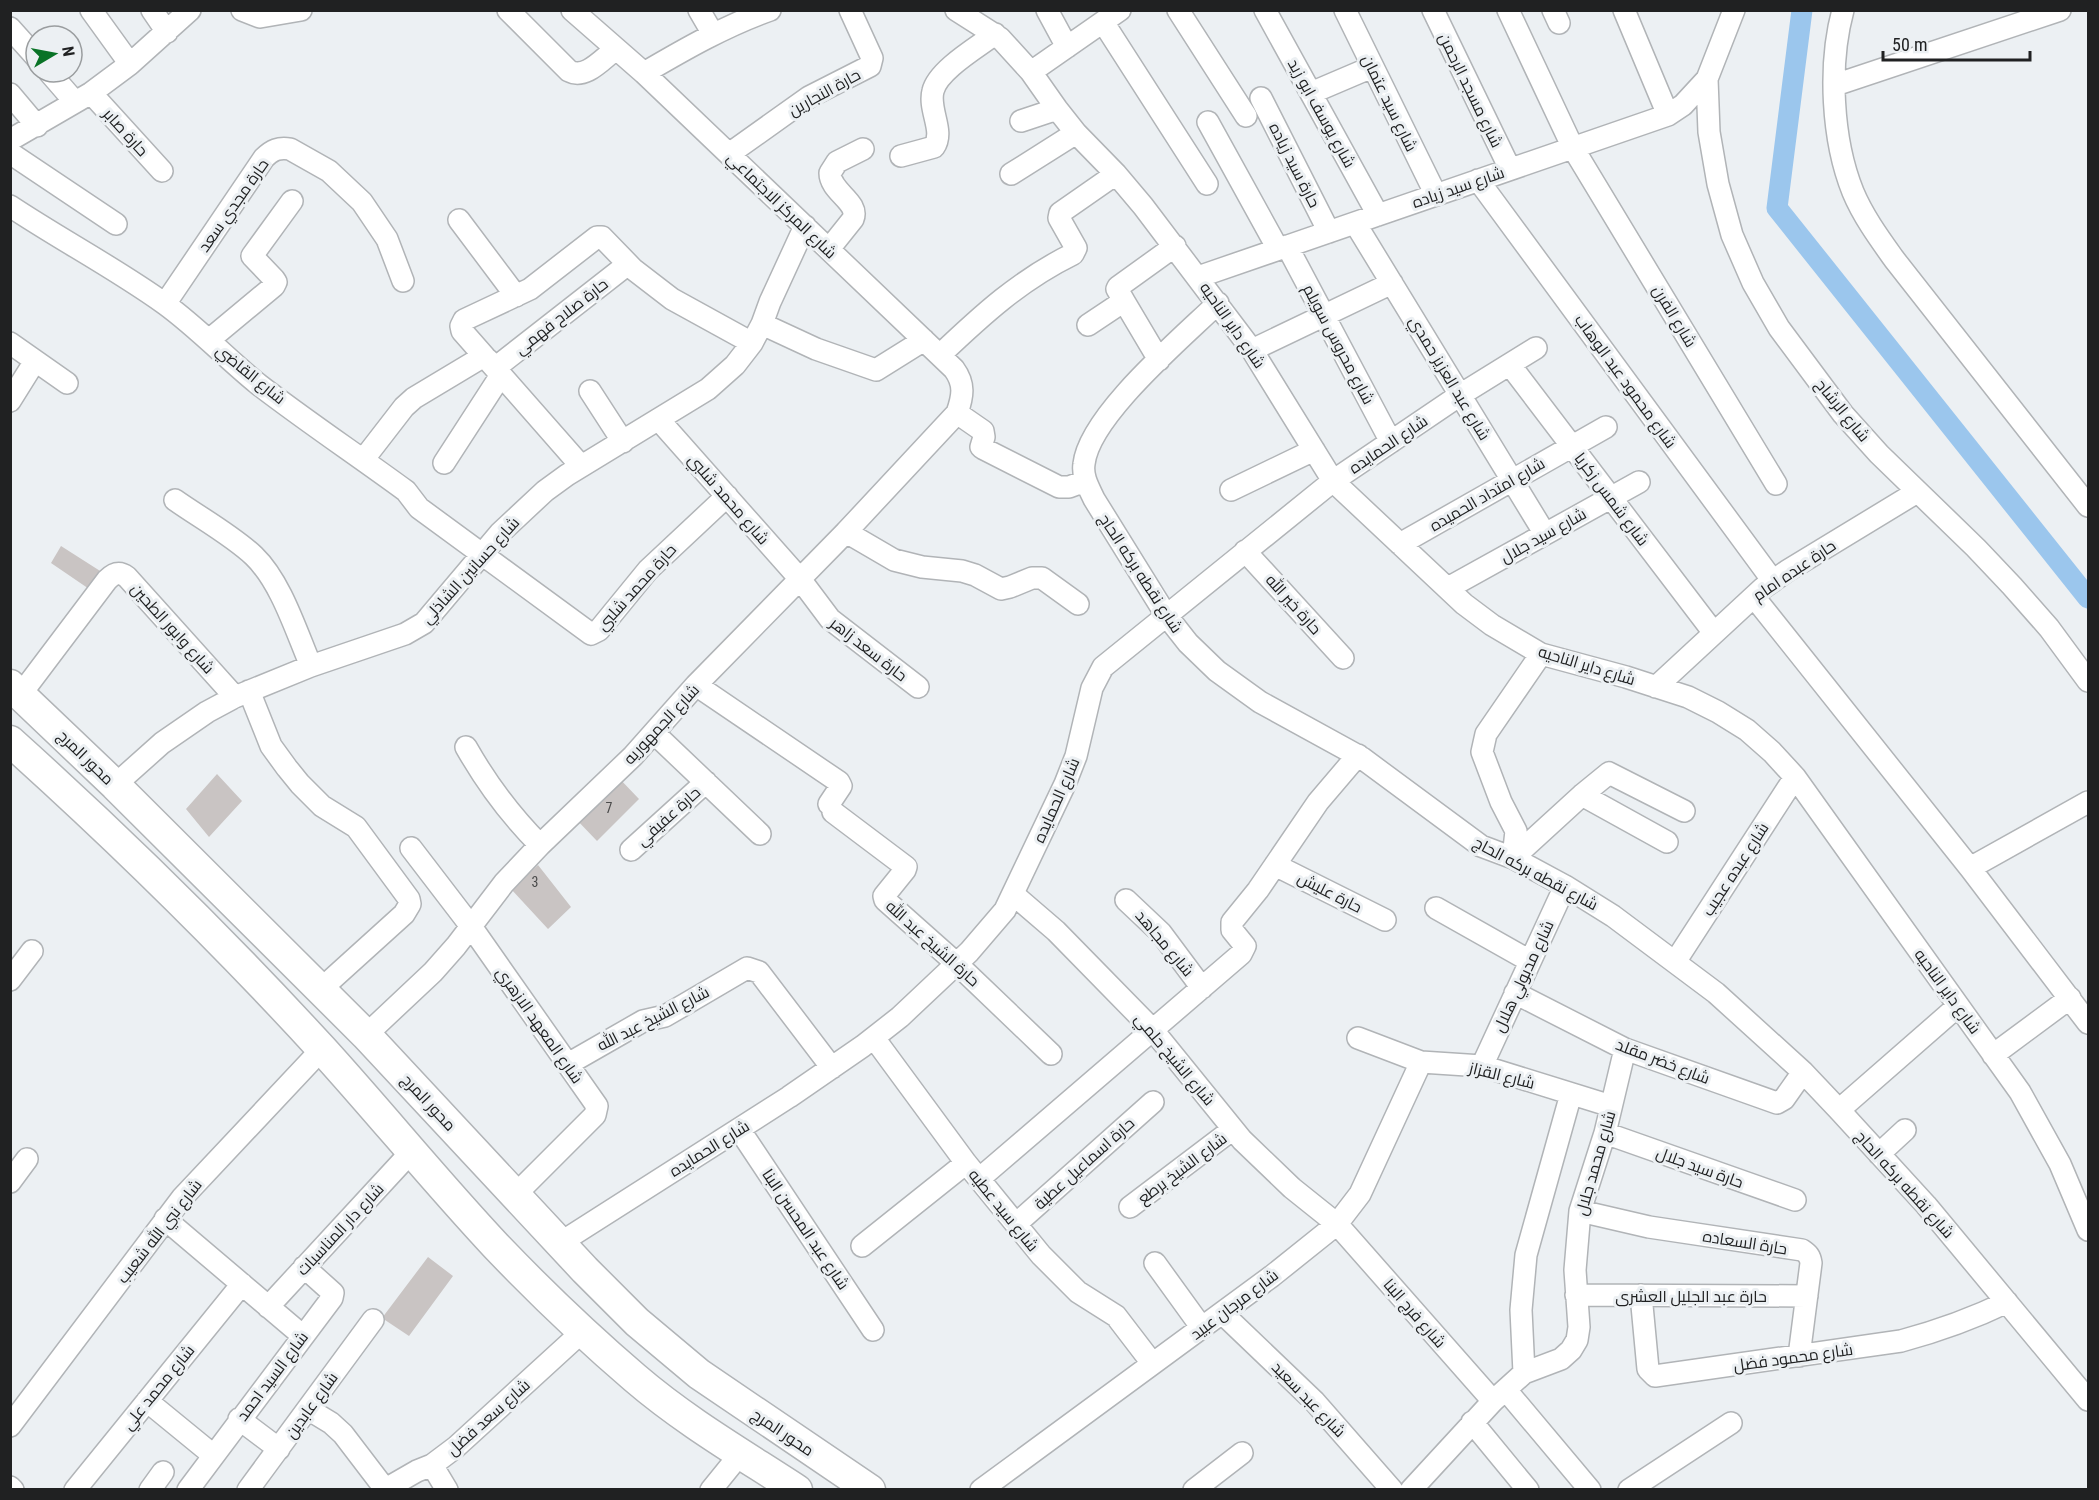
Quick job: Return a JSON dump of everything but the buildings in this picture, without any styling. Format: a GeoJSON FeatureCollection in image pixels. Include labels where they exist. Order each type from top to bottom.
{"type":"FeatureCollection","features":[{"type":"Feature","properties":{"kind":"main road","name":"محور المرج"},"geometry":{"type":"LineString","coordinates":[[16,690],[115,785],[366,1035],[617,1303],[664,1346],[735,1400],[870,1490]]}},
{"type":"Feature","properties":{"kind":"main road"},"geometry":{"type":"LineString","coordinates":[[10,741],[88,811],[168,889],[322,1049],[495,1244],[583,1331],[669,1406],[797,1490]]}},
{"type":"Feature","properties":{"kind":"main road"},"geometry":{"type":"LineString","coordinates":[[636,1379],[664,1346]]}},
{"type":"Feature","properties":{"kind":"street"},"geometry":{"type":"LineString","coordinates":[[91,10],[130,64]]}},
{"type":"Feature","properties":{"kind":"street"},"geometry":{"type":"LineString","coordinates":[[152,10],[167,32]]}},
{"type":"Feature","properties":{"kind":"street"},"geometry":{"type":"LineString","coordinates":[[10,140],[83,98],[130,64],[190,10]]}},
{"type":"Feature","properties":{"kind":"street"},"geometry":{"type":"LineString","coordinates":[[242,10],[260,17],[301,10]]}},
{"type":"Feature","properties":{"kind":"street"},"geometry":{"type":"LineString","coordinates":[[508,10],[574,74],[585,72],[616,49]]}},
{"type":"Feature","properties":{"kind":"street"},"geometry":{"type":"LineString","coordinates":[[699,10],[713,34]]}},
{"type":"Feature","properties":{"kind":"street"},"geometry":{"type":"LineString","coordinates":[[644,74],[713,34],[770,10]]}},
{"type":"Feature","properties":{"kind":"street","name":"حارة النجارين"},"geometry":{"type":"LineString","coordinates":[[729,154],[809,97],[870,66],[872,58],[850,10]]}},
{"type":"Feature","properties":{"kind":"street","name":"شارع داير الناحيه"},"geometry":{"type":"LineString","coordinates":[[956,10],[995,34],[1031,72],[1076,133],[1116,174],[1175,246],[1252,350],[1333,481],[1448,588],[1492,625],[1541,654],[1656,687],[1698,702],[1747,730],[1772,752],[1795,777],[2020,1092],[2081,1194],[2088,1230]]}},
{"type":"Feature","properties":{"kind":"street"},"geometry":{"type":"LineString","coordinates":[[1047,10],[1067,47]]}},
{"type":"Feature","properties":{"kind":"street"},"geometry":{"type":"LineString","coordinates":[[1178,10],[1246,116]]}},
{"type":"Feature","properties":{"kind":"street","name":"شارع يوسف ابو زيد"},"geometry":{"type":"LineString","coordinates":[[1265,10],[1378,215]]}},
{"type":"Feature","properties":{"kind":"street","name":"شارع سيد عتمان"},"geometry":{"type":"LineString","coordinates":[[1345,10],[1436,195]]}},
{"type":"Feature","properties":{"kind":"street","name":"شارع مسجد الرحمن"},"geometry":{"type":"LineString","coordinates":[[1433,10],[1510,169]]}},
{"type":"Feature","properties":{"kind":"street","name":"شارع الفرن"},"geometry":{"type":"LineString","coordinates":[[1508,10],[1573,147],[1776,484]]}},
{"type":"Feature","properties":{"kind":"street"},"geometry":{"type":"LineString","coordinates":[[1624,10],[1668,115]]}},
{"type":"Feature","properties":{"kind":"street"},"geometry":{"type":"LineString","coordinates":[[1843,10],[1838,38],[1835,85],[1837,123],[1843,158],[1853,192],[1871,227],[1894,259],[2088,506]]}},
{"type":"Feature","properties":{"kind":"street"},"geometry":{"type":"LineString","coordinates":[[1835,85],[2060,10]]}},
{"type":"Feature","properties":{"kind":"street","name":"شارع المركز الاجتماعي"},"geometry":{"type":"LineString","coordinates":[[582,13],[616,49],[940,355],[961,378],[963,394],[957,413]]}},
{"type":"Feature","properties":{"kind":"street"},"geometry":{"type":"LineString","coordinates":[[1707,79],[1729,14]]}},
{"type":"Feature","properties":{"kind":"street"},"geometry":{"type":"LineString","coordinates":[[1031,72],[1111,16],[1207,184]]}},
{"type":"Feature","properties":{"kind":"street"},"geometry":{"type":"LineString","coordinates":[[10,28],[24,44]]}},
{"type":"Feature","properties":{"kind":"street"},"geometry":{"type":"LineString","coordinates":[[901,156],[934,147],[939,136],[931,101],[937,82],[954,65],[995,34]]}},
{"type":"Feature","properties":{"kind":"street"},"geometry":{"type":"LineString","coordinates":[[1311,93],[1372,67]]}},
{"type":"Feature","properties":{"kind":"street","name":"شارع سيد زياده"},"geometry":{"type":"LineString","coordinates":[[1198,277],[1668,115],[1683,105],[1707,79]]}},
{"type":"Feature","properties":{"kind":"street","name":"شارع الرشاح"},"geometry":{"type":"LineString","coordinates":[[1707,79],[1709,132],[1718,184],[1732,235],[1753,283],[1779,328],[1843,414],[1879,454],[2012,586],[2049,628],[2088,681]]}},
{"type":"Feature","properties":{"kind":"street","name":"حارة صابر"},"geometry":{"type":"LineString","coordinates":[[65,84],[162,171]]}},
{"type":"Feature","properties":{"kind":"street"},"geometry":{"type":"LineString","coordinates":[[10,94],[37,126]]}},
{"type":"Feature","properties":{"kind":"street","name":"حارة سيد زياده"},"geometry":{"type":"LineString","coordinates":[[1261,98],[1329,232]]}},
{"type":"Feature","properties":{"kind":"street"},"geometry":{"type":"LineString","coordinates":[[1022,122],[1057,109]]}},
{"type":"Feature","properties":{"kind":"street"},"geometry":{"type":"LineString","coordinates":[[1208,122],[1282,248]]}},
{"type":"Feature","properties":{"kind":"street"},"geometry":{"type":"LineString","coordinates":[[1011,174],[1076,133]]}},
{"type":"Feature","properties":{"kind":"street","name":"حارة مجدي سعد"},"geometry":{"type":"LineString","coordinates":[[165,304],[264,158],[276,149],[283,148],[290,149],[329,171],[362,202],[387,239],[403,281]]}},
{"type":"Feature","properties":{"kind":"street"},"geometry":{"type":"LineString","coordinates":[[829,249],[853,219],[855,213],[832,185],[830,173],[837,162],[863,148]]}},
{"type":"Feature","properties":{"kind":"street"},"geometry":{"type":"LineString","coordinates":[[10,153],[116,224]]}},
{"type":"Feature","properties":{"kind":"street"},"geometry":{"type":"LineString","coordinates":[[940,355],[1005,296],[1024,282],[1073,254],[1076,248],[1059,218],[1060,213],[1116,174]]}},
{"type":"Feature","properties":{"kind":"street","name":"شارع محمود عبد الوهاب"},"geometry":{"type":"LineString","coordinates":[[1478,180],[1773,581]]}},
{"type":"Feature","properties":{"kind":"street"},"geometry":{"type":"LineString","coordinates":[[209,340],[274,286],[276,282],[274,279],[252,256],[292,201]]}},
{"type":"Feature","properties":{"kind":"street","name":"شارع القاضي"},"geometry":{"type":"LineString","coordinates":[[10,206],[165,304],[258,383],[406,491],[419,508],[482,554]]}},
{"type":"Feature","properties":{"kind":"street"},"geometry":{"type":"LineString","coordinates":[[459,219],[516,296]]}},
{"type":"Feature","properties":{"kind":"street","name":"شارع عبد العزيز حمدي"},"geometry":{"type":"LineString","coordinates":[[1355,223],[1545,534]]}},
{"type":"Feature","properties":{"kind":"street","name":"شارع حسانين الشاذلي"},"geometry":{"type":"LineString","coordinates":[[115,785],[162,743],[207,712],[242,694],[311,666],[405,634],[424,623],[500,532],[545,491],[721,379],[735,365],[757,334],[805,226]]}},
{"type":"Feature","properties":{"kind":"street"},"geometry":{"type":"LineString","coordinates":[[581,466],[462,331],[462,323],[467,318],[516,296],[545,278],[597,237],[602,237],[628,264],[672,299],[757,334],[797,341],[876,370],[924,340]]}},
{"type":"Feature","properties":{"kind":"street"},"geometry":{"type":"LineString","coordinates":[[1159,360],[1117,289],[1175,246]]}},
{"type":"Feature","properties":{"kind":"street","name":"شارع محروس سويلم"},"geometry":{"type":"LineString","coordinates":[[1282,248],[1324,316],[1391,442]]}},
{"type":"Feature","properties":{"kind":"street","name":"حارة صلاح فهمي"},"geometry":{"type":"LineString","coordinates":[[493,366],[628,264]]}},
{"type":"Feature","properties":{"kind":"street"},"geometry":{"type":"LineString","coordinates":[[1252,350],[1392,283]]}},
{"type":"Feature","properties":{"kind":"street"},"geometry":{"type":"LineString","coordinates":[[1088,326],[1124,301]]}},
{"type":"Feature","properties":{"kind":"street"},"geometry":{"type":"LineString","coordinates":[[957,413],[983,431],[981,447],[984,449],[1059,488],[1085,481],[1083,467],[1094,433],[1113,408],[1218,303]]}},
{"type":"Feature","properties":{"kind":"street"},"geometry":{"type":"LineString","coordinates":[[10,343],[67,383]]}},
{"type":"Feature","properties":{"kind":"street","name":"شارع الحمايده"},"geometry":{"type":"LineString","coordinates":[[560,1243],[789,1098],[900,1017],[957,964],[1000,917],[1065,784],[1076,756],[1096,677],[1111,660],[1333,481],[1460,395],[1536,348]]}},
{"type":"Feature","properties":{"kind":"street"},"geometry":{"type":"LineString","coordinates":[[10,401],[35,361]]}},
{"type":"Feature","properties":{"kind":"street","name":"شارع شمس زكريا"},"geometry":{"type":"LineString","coordinates":[[1510,364],[1714,633]]}},
{"type":"Feature","properties":{"kind":"street"},"geometry":{"type":"LineString","coordinates":[[363,460],[404,407],[414,398],[493,366]]}},
{"type":"Feature","properties":{"kind":"street"},"geometry":{"type":"LineString","coordinates":[[444,463],[493,366]]}},
{"type":"Feature","properties":{"kind":"street"},"geometry":{"type":"LineString","coordinates":[[590,391],[623,442]]}},
{"type":"Feature","properties":{"kind":"street","name":"شارع الجمهوريه"},"geometry":{"type":"LineString","coordinates":[[366,1035],[433,972],[456,946],[504,882],[633,756],[696,685],[846,532],[957,413]]}},
{"type":"Feature","properties":{"kind":"street","name":"شارع محمد شلبي"},"geometry":{"type":"LineString","coordinates":[[659,420],[800,579]]}},
{"type":"Feature","properties":{"kind":"street","name":"شارع امتداد الحميده"},"geometry":{"type":"LineString","coordinates":[[1400,544],[1606,427]]}},
{"type":"Feature","properties":{"kind":"street"},"geometry":{"type":"LineString","coordinates":[[1231,490],[1314,450]]}},
{"type":"Feature","properties":{"kind":"street","name":"شارع نقطه بركه الحاج"},"geometry":{"type":"LineString","coordinates":[[1085,481],[1166,615],[1188,643],[1217,671],[1260,702],[1358,755],[1481,846],[1513,858],[1565,886],[1613,916],[1716,993],[1803,1072],[1839,1110],[1926,1205],[2086,1393]]}},
{"type":"Feature","properties":{"kind":"street","name":"شارع سيد جلال"},"geometry":{"type":"LineString","coordinates":[[1448,588],[1639,482]]}},
{"type":"Feature","properties":{"kind":"street","name":"حارة عبده امام"},"geometry":{"type":"LineString","coordinates":[[1656,687],[1773,581],[1917,492]]}},
{"type":"Feature","properties":{"kind":"street","name":"حارة محمد شلبي"},"geometry":{"type":"LineString","coordinates":[[482,554],[591,634],[596,633],[648,570],[727,496]]}},
{"type":"Feature","properties":{"kind":"street"},"geometry":{"type":"LineString","coordinates":[[175,500],[253,555],[266,570],[277,587],[311,666]]}},
{"type":"Feature","properties":{"kind":"street"},"geometry":{"type":"LineString","coordinates":[[846,532],[894,560],[922,567],[962,571],[1001,588],[1010,587],[1032,578],[1042,578],[1078,604]]}},
{"type":"Feature","properties":{"kind":"street","name":"حارة خير الله"},"geometry":{"type":"LineString","coordinates":[[1245,551],[1343,658]]}},
{"type":"Feature","properties":{"kind":"street","name":"شارع وابور الطحين"},"geometry":{"type":"LineString","coordinates":[[16,690],[107,580],[121,573],[242,694]]}},
{"type":"Feature","properties":{"kind":"street","name":"حارة سعد زاهر"},"geometry":{"type":"LineString","coordinates":[[800,579],[824,613],[836,625],[918,687]]}},
{"type":"Feature","properties":{"kind":"street"},"geometry":{"type":"LineString","coordinates":[[1754,597],[1970,868],[2088,1023]]}},
{"type":"Feature","properties":{"kind":"street"},"geometry":{"type":"LineString","coordinates":[[1513,858],[1516,831],[1482,752],[1486,734],[1541,654]]}},
{"type":"Feature","properties":{"kind":"street","name":"حارة الشيخ عبد الله"},"geometry":{"type":"LineString","coordinates":[[696,685],[839,782],[841,786],[831,808],[906,867],[883,898],[1052,1054]]}},
{"type":"Feature","properties":{"kind":"street"},"geometry":{"type":"LineString","coordinates":[[242,694],[271,746],[300,784],[322,806],[356,827],[409,899],[408,909],[404,914],[320,990]]}},
{"type":"Feature","properties":{"kind":"street","name":"حارة عفيفي"},"geometry":{"type":"LineString","coordinates":[[654,733],[760,834]]}},
{"type":"Feature","properties":{"kind":"street"},"geometry":{"type":"LineString","coordinates":[[466,747],[498,799],[540,845]]}},
{"type":"Feature","properties":{"kind":"street"},"geometry":{"type":"LineString","coordinates":[[979,1179],[1244,952],[1245,946],[1231,926],[1318,802],[1358,755]]}},
{"type":"Feature","properties":{"kind":"street"},"geometry":{"type":"LineString","coordinates":[[1513,858],[1605,774],[1613,773],[1683,811]]}},
{"type":"Feature","properties":{"kind":"street","name":"شارع عبده عجيب"},"geometry":{"type":"LineString","coordinates":[[1675,962],[1795,777]]}},
{"type":"Feature","properties":{"kind":"street","name":"حارة عفيفي"},"geometry":{"type":"LineString","coordinates":[[631,850],[706,782]]}},
{"type":"Feature","properties":{"kind":"street"},"geometry":{"type":"LineString","coordinates":[[1582,795],[1667,842]]}},
{"type":"Feature","properties":{"kind":"street"},"geometry":{"type":"LineString","coordinates":[[1970,868],[2088,802]]}},
{"type":"Feature","properties":{"kind":"street","name":"شارع المعهد الازهري"},"geometry":{"type":"LineString","coordinates":[[411,848],[470,925],[596,1104],[597,1111],[516,1194]]}},
{"type":"Feature","properties":{"kind":"street","name":"حارة عليش"},"geometry":{"type":"LineString","coordinates":[[1275,865],[1384,920]]}},
{"type":"Feature","properties":{"kind":"street","name":"شارع مدبولي هلال"},"geometry":{"type":"LineString","coordinates":[[1482,1066],[1565,886]]}},
{"type":"Feature","properties":{"kind":"street","name":"شارع الشيخ حلمي"},"geometry":{"type":"LineString","coordinates":[[1013,894],[1056,931],[1152,1029],[1233,1129],[1270,1168],[1337,1224]]}},
{"type":"Feature","properties":{"kind":"street","name":"شارع مجاهد"},"geometry":{"type":"LineString","coordinates":[[1126,900],[1161,933],[1202,988]]}},
{"type":"Feature","properties":{"kind":"street"},"geometry":{"type":"LineString","coordinates":[[1436,908],[1530,961]]}},
{"type":"Feature","properties":{"kind":"street"},"geometry":{"type":"LineString","coordinates":[[10,980],[32,951]]}},
{"type":"Feature","properties":{"kind":"street","name":"شارع الشيخ عبد الله"},"geometry":{"type":"LineString","coordinates":[[568,1064],[643,1021],[665,1016],[747,968],[759,972],[832,1068]]}},
{"type":"Feature","properties":{"kind":"street","name":"شارع خضر مقلد"},"geometry":{"type":"LineString","coordinates":[[1515,993],[1625,1049],[1777,1102],[1784,1099],[1803,1072]]}},
{"type":"Feature","properties":{"kind":"street"},"geometry":{"type":"LineString","coordinates":[[1993,1055],[2070,999]]}},
{"type":"Feature","properties":{"kind":"street"},"geometry":{"type":"LineString","coordinates":[[1839,1110],[1958,1006]]}},
{"type":"Feature","properties":{"kind":"street","name":"شارع سيد عطيه"},"geometry":{"type":"LineString","coordinates":[[874,1038],[966,1163],[1041,1255],[1078,1292],[1116,1316],[1152,1363]]}},
{"type":"Feature","properties":{"kind":"street","name":"شارع القزاز"},"geometry":{"type":"LineString","coordinates":[[1358,1038],[1421,1062],[1482,1066],[1611,1106]]}},
{"type":"Feature","properties":{"kind":"street","name":"شارع نبي الله شعيب"},"geometry":{"type":"LineString","coordinates":[[14,1416],[182,1198],[322,1049]]}},
{"type":"Feature","properties":{"kind":"street","name":"شارع محمد جلال"},"geometry":{"type":"LineString","coordinates":[[1411,1490],[1472,1422],[1524,1373],[1561,1359],[1576,1340],[1579,1327],[1575,1270],[1580,1211],[1605,1133],[1625,1049]]}},
{"type":"Feature","properties":{"kind":"street","name":"شارع مرجان عبيد"},"geometry":{"type":"LineString","coordinates":[[981,1490],[1202,1328],[1337,1224],[1360,1194],[1421,1062]]}},
{"type":"Feature","properties":{"kind":"street"},"geometry":{"type":"LineString","coordinates":[[1524,1373],[1521,1310],[1526,1255],[1571,1094]]}},
{"type":"Feature","properties":{"kind":"street","name":"حارة اسماعيل عطية"},"geometry":{"type":"LineString","coordinates":[[1016,1224],[1153,1102]]}},
{"type":"Feature","properties":{"kind":"street","name":"شارع عبد المحسن البنا"},"geometry":{"type":"LineString","coordinates":[[739,1129],[873,1330]]}},
{"type":"Feature","properties":{"kind":"street","name":"شارع الشيخ برطع"},"geometry":{"type":"LineString","coordinates":[[1130,1208],[1233,1129]]}},
{"type":"Feature","properties":{"kind":"street"},"geometry":{"type":"LineString","coordinates":[[1879,1154],[1905,1130]]}},
{"type":"Feature","properties":{"kind":"street","name":"حارة سيد جلال"},"geometry":{"type":"LineString","coordinates":[[1605,1133],[1795,1200]]}},
{"type":"Feature","properties":{"kind":"street","name":"شارع دار المناسبات"},"geometry":{"type":"LineString","coordinates":[[268,1307],[412,1151]]}},
{"type":"Feature","properties":{"kind":"street"},"geometry":{"type":"LineString","coordinates":[[10,1182],[27,1159]]}},
{"type":"Feature","properties":{"kind":"street"},"geometry":{"type":"LineString","coordinates":[[862,1246],[966,1163]]}},
{"type":"Feature","properties":{"kind":"street","name":"حارة السعاده"},"geometry":{"type":"LineString","coordinates":[[1580,1211],[1649,1227],[1802,1250],[1810,1257],[1811,1263],[1799,1356]]}},
{"type":"Feature","properties":{"kind":"street"},"geometry":{"type":"LineString","coordinates":[[165,1219],[303,1336]]}},
{"type":"Feature","properties":{"kind":"street","name":"شارع فرج البنا"},"geometry":{"type":"LineString","coordinates":[[1337,1224],[1590,1490]]}},
{"type":"Feature","properties":{"kind":"street"},"geometry":{"type":"LineString","coordinates":[[1155,1263],[1202,1328]]}},
{"type":"Feature","properties":{"kind":"street","name":"شارع السيد احمد"},"geometry":{"type":"LineString","coordinates":[[188,1490],[333,1295],[304,1267]]}},
{"type":"Feature","properties":{"kind":"street","name":"شارع محمد علي"},"geometry":{"type":"LineString","coordinates":[[75,1490],[242,1284]]}},
{"type":"Feature","properties":{"kind":"street","name":"حارة عبد الجليل العشرى"},"geometry":{"type":"LineString","coordinates":[[1576,1296],[1807,1296]]}},
{"type":"Feature","properties":{"kind":"street","name":"شارع محمود فضل"},"geometry":{"type":"LineString","coordinates":[[1641,1296],[1648,1369],[1655,1376],[1901,1341],[1976,1318],[2007,1302]]}},
{"type":"Feature","properties":{"kind":"street","name":"شارع عبد سعيد"},"geometry":{"type":"LineString","coordinates":[[1222,1313],[1314,1401],[1392,1490]]}},
{"type":"Feature","properties":{"kind":"street","name":"شارع عابدين"},"geometry":{"type":"LineString","coordinates":[[248,1490],[373,1320]]}},
{"type":"Feature","properties":{"kind":"street","name":"شارع سعد فضل"},"geometry":{"type":"LineString","coordinates":[[385,1489],[432,1465],[456,1447],[583,1331]]}},
{"type":"Feature","properties":{"kind":"street"},"geometry":{"type":"LineString","coordinates":[[147,1401],[213,1455]]}},
{"type":"Feature","properties":{"kind":"street"},"geometry":{"type":"LineString","coordinates":[[309,1409],[331,1423],[342,1434],[385,1489]]}},
{"type":"Feature","properties":{"kind":"street"},"geometry":{"type":"LineString","coordinates":[[239,1419],[279,1449]]}},
{"type":"Feature","properties":{"kind":"street"},"geometry":{"type":"LineString","coordinates":[[1472,1422],[1528,1490]]}},
{"type":"Feature","properties":{"kind":"street"},"geometry":{"type":"LineString","coordinates":[[1629,1490],[1731,1423]]}},
{"type":"Feature","properties":{"kind":"street"},"geometry":{"type":"LineString","coordinates":[[711,1490],[741,1453]]}},
{"type":"Feature","properties":{"kind":"street"},"geometry":{"type":"LineString","coordinates":[[1194,1490],[1242,1453]]}},
{"type":"Feature","properties":{"kind":"street"},"geometry":{"type":"LineString","coordinates":[[432,1465],[447,1490]]}},
{"type":"Feature","properties":{"kind":"street"},"geometry":{"type":"LineString","coordinates":[[150,1490],[164,1472]]}},
{"type":"Feature","properties":{"kind":"waterway"},"geometry":{"type":"LineString","coordinates":[[1802,10],[1777,208],[2088,598]]}}]}
